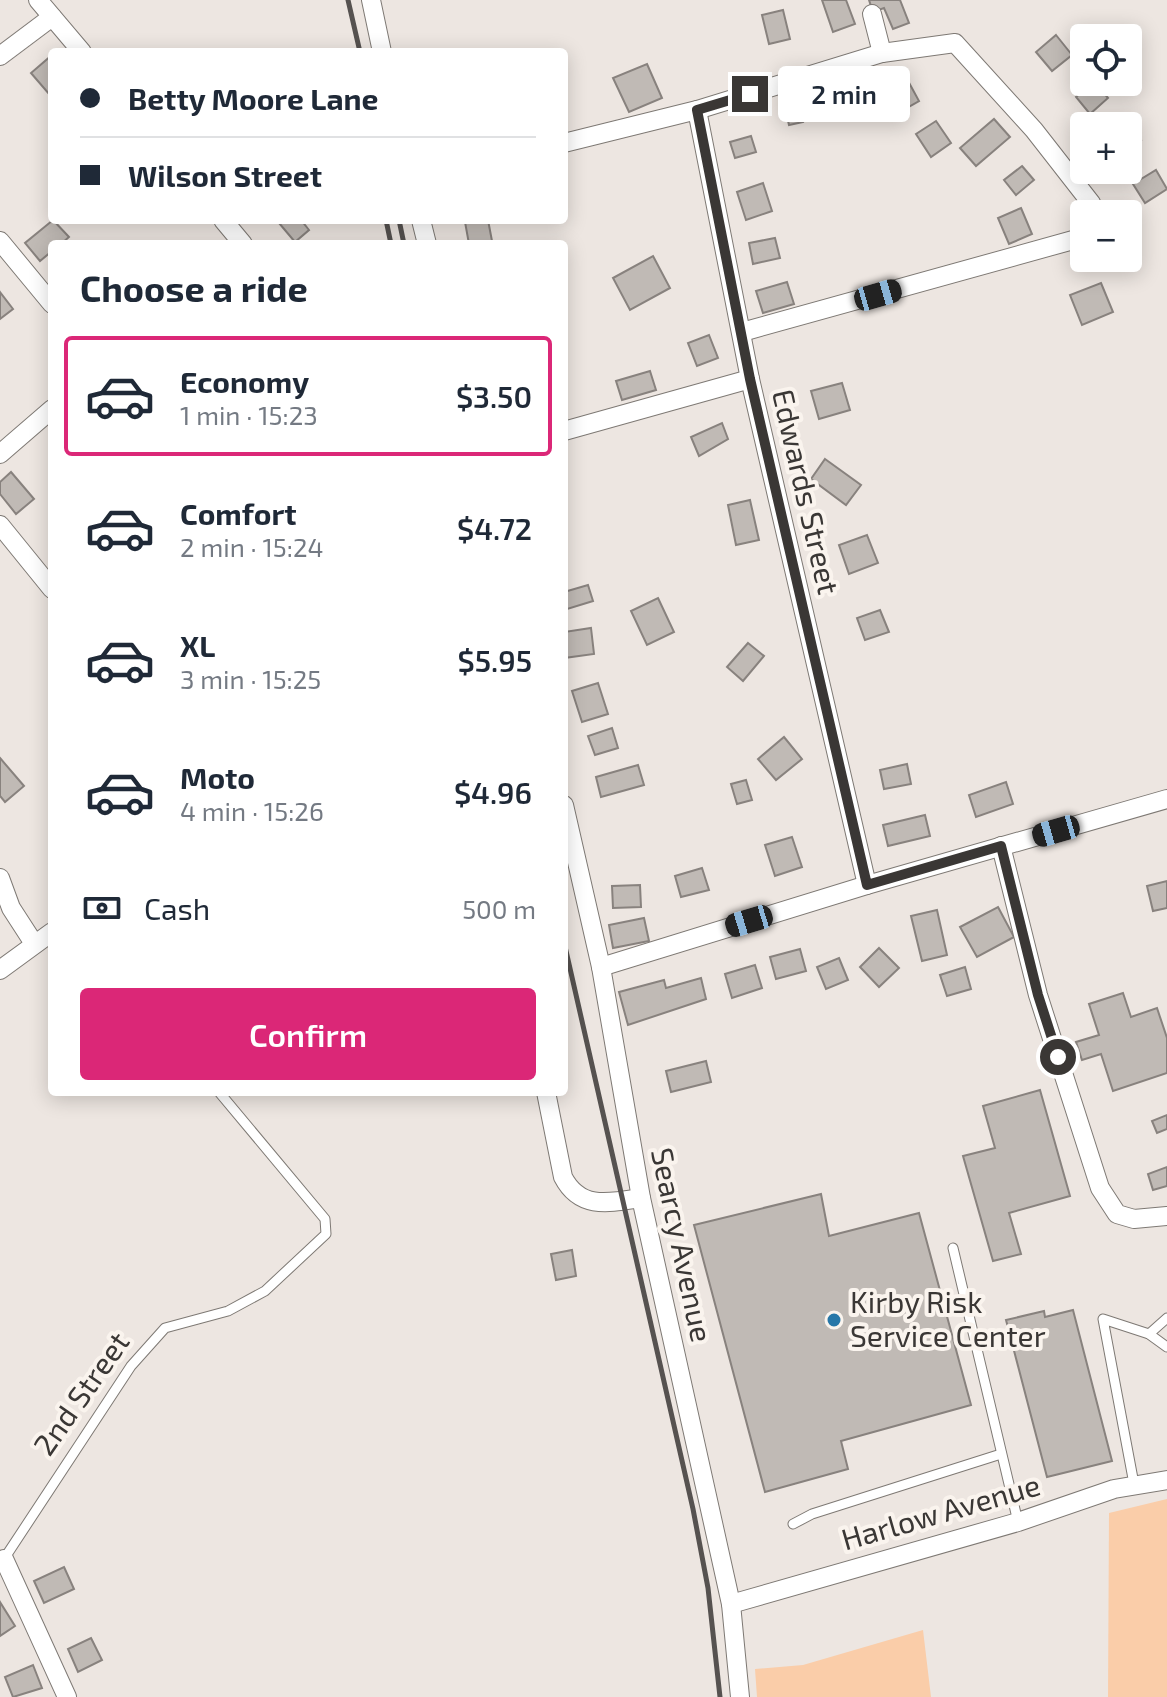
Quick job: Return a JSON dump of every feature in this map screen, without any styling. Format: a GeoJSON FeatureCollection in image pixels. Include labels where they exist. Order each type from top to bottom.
{"type":"FeatureCollection","features":[{"type":"Feature","properties":{"kind":"street"},"geometry":{"type":"LineString","coordinates":[[38,0],[79,48]]}},
{"type":"Feature","properties":{"kind":"street"},"geometry":{"type":"LineString","coordinates":[[371,0],[381,48]]}},
{"type":"Feature","properties":{"kind":"street"},"geometry":{"type":"LineString","coordinates":[[872,14],[882,53]]}},
{"type":"Feature","properties":{"kind":"street"},"geometry":{"type":"LineString","coordinates":[[0,56],[52,17]]}},
{"type":"Feature","properties":{"kind":"street"},"geometry":{"type":"LineString","coordinates":[[568,142],[697,110],[882,53],[955,43],[1034,130],[1089,200]]}},
{"type":"Feature","properties":{"kind":"street","name":"Edwards Street"},"geometry":{"type":"LineString","coordinates":[[697,110],[750,379],[867,885]]}},
{"type":"Feature","properties":{"kind":"street"},"geometry":{"type":"LineString","coordinates":[[226,224],[240,240]]}},
{"type":"Feature","properties":{"kind":"street"},"geometry":{"type":"LineString","coordinates":[[0,241],[48,299]]}},
{"type":"Feature","properties":{"kind":"street"},"geometry":{"type":"LineString","coordinates":[[742,332],[1070,241]]}},
{"type":"Feature","properties":{"kind":"street"},"geometry":{"type":"LineString","coordinates":[[568,430],[750,379]]}},
{"type":"Feature","properties":{"kind":"street"},"geometry":{"type":"LineString","coordinates":[[0,454],[48,412]]}},
{"type":"Feature","properties":{"kind":"street"},"geometry":{"type":"LineString","coordinates":[[0,525],[48,584]]}},
{"type":"Feature","properties":{"kind":"street"},"geometry":{"type":"LineString","coordinates":[[601,967],[867,885],[1167,799]]}},
{"type":"Feature","properties":{"kind":"street","name":"Searcy Avenue"},"geometry":{"type":"LineString","coordinates":[[568,823],[601,967],[641,1198],[731,1604],[740,1697]]}},
{"type":"Feature","properties":{"kind":"street"},"geometry":{"type":"LineString","coordinates":[[1001,846],[1038,995],[1100,1188],[1117,1214],[1134,1219],[1167,1216]]}},
{"type":"Feature","properties":{"kind":"street"},"geometry":{"type":"LineString","coordinates":[[0,878],[11,908],[33,942]]}},
{"type":"Feature","properties":{"kind":"street"},"geometry":{"type":"LineString","coordinates":[[0,970],[33,942],[48,934]]}},
{"type":"Feature","properties":{"kind":"street"},"geometry":{"type":"LineString","coordinates":[[547,1096],[563,1177],[569,1189],[578,1198],[595,1203],[641,1198]]}},
{"type":"Feature","properties":{"kind":"street","name":"Harlow Avenue"},"geometry":{"type":"LineString","coordinates":[[731,1604],[1018,1522],[1134,1484],[1167,1480]]}},
{"type":"Feature","properties":{"kind":"street"},"geometry":{"type":"LineString","coordinates":[[2,1560],[67,1697]]}},
{"type":"Feature","properties":{"kind":"lane","name":"2nd Street"},"geometry":{"type":"LineString","coordinates":[[2,1560],[131,1366],[165,1328],[228,1311],[265,1291],[326,1234],[325,1219],[222,1096]]}},
{"type":"Feature","properties":{"kind":"lane"},"geometry":{"type":"LineString","coordinates":[[953,1248],[979,1343],[1018,1522]]}},
{"type":"Feature","properties":{"kind":"lane"},"geometry":{"type":"LineString","coordinates":[[1149,1334],[1167,1318]]}},
{"type":"Feature","properties":{"kind":"lane"},"geometry":{"type":"LineString","coordinates":[[1134,1484],[1103,1319],[1149,1334],[1167,1347]]}},
{"type":"Feature","properties":{"kind":"lane"},"geometry":{"type":"LineString","coordinates":[[793,1524],[812,1514],[1001,1454]]}},
{"type":"Feature","properties":{"kind":"shaded area"},"geometry":{"type":"Polygon","coordinates":[[[1167,1499],[1167,1697],[1108,1697],[1109,1513],[1167,1499]]]}},
{"type":"Feature","properties":{"kind":"shaded area"},"geometry":{"type":"Polygon","coordinates":[[[923,1630],[931,1697],[757,1697],[755,1669],[803,1665],[923,1630]]]}},
{"type":"Feature","properties":{"kind":"building"},"geometry":{"type":"Polygon","coordinates":[[[822,0],[846,0],[855,24],[833,32],[822,0]]]}},
{"type":"Feature","properties":{"kind":"building"},"geometry":{"type":"Polygon","coordinates":[[[869,0],[900,0],[909,23],[893,29],[884,8],[873,12],[869,0]]]}},
{"type":"Feature","properties":{"kind":"building"},"geometry":{"type":"Polygon","coordinates":[[[783,10],[790,39],[769,44],[762,15],[783,10]]]}},
{"type":"Feature","properties":{"kind":"building"},"geometry":{"type":"Polygon","coordinates":[[[1056,35],[1070,57],[1052,71],[1036,52],[1056,35]]]}},
{"type":"Feature","properties":{"kind":"building"},"geometry":{"type":"Polygon","coordinates":[[[48,58],[48,93],[31,73],[48,58]]]}},
{"type":"Feature","properties":{"kind":"building"},"geometry":{"type":"Polygon","coordinates":[[[647,64],[662,98],[629,112],[613,78],[647,64]]]}},
{"type":"Feature","properties":{"kind":"building"},"geometry":{"type":"Polygon","coordinates":[[[907,79],[919,101],[891,117],[878,95],[907,79]]]}},
{"type":"Feature","properties":{"kind":"building"},"geometry":{"type":"Polygon","coordinates":[[[1106,96],[1108,98],[1088,112],[1076,97],[1106,96]]]}},
{"type":"Feature","properties":{"kind":"building"},"geometry":{"type":"Polygon","coordinates":[[[800,109],[803,122],[789,125],[786,112],[800,109]]]}},
{"type":"Feature","properties":{"kind":"building"},"geometry":{"type":"Polygon","coordinates":[[[994,119],[1010,137],[976,166],[960,148],[994,119]]]}},
{"type":"Feature","properties":{"kind":"building"},"geometry":{"type":"Polygon","coordinates":[[[936,121],[951,143],[931,157],[916,134],[936,121]]]}},
{"type":"Feature","properties":{"kind":"building"},"geometry":{"type":"Polygon","coordinates":[[[751,136],[756,152],[735,158],[730,142],[751,136]]]}},
{"type":"Feature","properties":{"kind":"building"},"geometry":{"type":"Polygon","coordinates":[[[1022,166],[1034,180],[1016,195],[1004,180],[1022,166]]]}},
{"type":"Feature","properties":{"kind":"building"},"geometry":{"type":"Polygon","coordinates":[[[1156,170],[1167,189],[1145,203],[1133,184],[1142,184],[1142,179],[1156,170]]]}},
{"type":"Feature","properties":{"kind":"building"},"geometry":{"type":"Polygon","coordinates":[[[763,183],[772,211],[746,220],[737,192],[763,183]]]}},
{"type":"Feature","properties":{"kind":"building"},"geometry":{"type":"Polygon","coordinates":[[[1021,208],[1032,234],[1009,244],[998,218],[1021,208]]]}},
{"type":"Feature","properties":{"kind":"building"},"geometry":{"type":"Polygon","coordinates":[[[48,224],[57,224],[69,237],[66,240],[48,240],[48,254],[40,261],[25,243],[48,224]]]}},
{"type":"Feature","properties":{"kind":"building"},"geometry":{"type":"Polygon","coordinates":[[[280,224],[304,224],[309,230],[293,240],[280,224]]]}},
{"type":"Feature","properties":{"kind":"building"},"geometry":{"type":"Polygon","coordinates":[[[465,224],[489,224],[492,240],[468,240],[465,224]]]}},
{"type":"Feature","properties":{"kind":"building"},"geometry":{"type":"Polygon","coordinates":[[[775,238],[780,258],[753,264],[749,243],[775,238]]]}},
{"type":"Feature","properties":{"kind":"building"},"geometry":{"type":"Polygon","coordinates":[[[653,256],[670,288],[630,310],[613,278],[653,256]]]}},
{"type":"Feature","properties":{"kind":"building"},"geometry":{"type":"Polygon","coordinates":[[[787,282],[794,304],[763,313],[756,291],[787,282]]]}},
{"type":"Feature","properties":{"kind":"building"},"geometry":{"type":"Polygon","coordinates":[[[1101,283],[1113,312],[1082,325],[1070,295],[1101,283]]]}},
{"type":"Feature","properties":{"kind":"building"},"geometry":{"type":"Polygon","coordinates":[[[0,292],[13,309],[0,319],[0,292]]]}},
{"type":"Feature","properties":{"kind":"building"},"geometry":{"type":"Polygon","coordinates":[[[709,335],[718,358],[697,366],[688,343],[709,335]]]}},
{"type":"Feature","properties":{"kind":"building"},"geometry":{"type":"Polygon","coordinates":[[[650,371],[656,390],[622,400],[616,381],[650,371]]]}},
{"type":"Feature","properties":{"kind":"building"},"geometry":{"type":"Polygon","coordinates":[[[842,383],[850,410],[819,419],[811,391],[842,383]]]}},
{"type":"Feature","properties":{"kind":"building"},"geometry":{"type":"Polygon","coordinates":[[[722,423],[728,439],[699,456],[691,437],[722,423]]]}},
{"type":"Feature","properties":{"kind":"building"},"geometry":{"type":"Polygon","coordinates":[[[825,459],[861,485],[846,505],[811,479],[825,459]]]}},
{"type":"Feature","properties":{"kind":"building"},"geometry":{"type":"Polygon","coordinates":[[[11,472],[34,499],[16,514],[0,494],[0,482],[11,472]]]}},
{"type":"Feature","properties":{"kind":"building"},"geometry":{"type":"Polygon","coordinates":[[[750,500],[759,540],[736,545],[728,505],[750,500]]]}},
{"type":"Feature","properties":{"kind":"building"},"geometry":{"type":"Polygon","coordinates":[[[867,535],[878,563],[849,574],[839,545],[867,535]]]}},
{"type":"Feature","properties":{"kind":"building"},"geometry":{"type":"Polygon","coordinates":[[[588,585],[593,601],[568,609],[568,591],[588,585]]]}},
{"type":"Feature","properties":{"kind":"building"},"geometry":{"type":"Polygon","coordinates":[[[658,598],[674,632],[647,645],[631,611],[658,598]]]}},
{"type":"Feature","properties":{"kind":"building"},"geometry":{"type":"Polygon","coordinates":[[[880,610],[889,632],[865,640],[857,618],[880,610]]]}},
{"type":"Feature","properties":{"kind":"building"},"geometry":{"type":"Polygon","coordinates":[[[591,628],[594,654],[568,657],[568,631],[591,628]]]}},
{"type":"Feature","properties":{"kind":"building"},"geometry":{"type":"Polygon","coordinates":[[[748,643],[764,656],[743,681],[727,667],[748,643]]]}},
{"type":"Feature","properties":{"kind":"building"},"geometry":{"type":"Polygon","coordinates":[[[598,683],[608,714],[582,722],[572,691],[598,683]]]}},
{"type":"Feature","properties":{"kind":"building"},"geometry":{"type":"Polygon","coordinates":[[[612,728],[618,748],[595,755],[588,736],[612,728]]]}},
{"type":"Feature","properties":{"kind":"building"},"geometry":{"type":"Polygon","coordinates":[[[784,737],[802,759],[776,780],[758,759],[784,737]]]}},
{"type":"Feature","properties":{"kind":"building"},"geometry":{"type":"Polygon","coordinates":[[[0,758],[24,786],[5,802],[0,796],[0,758]]]}},
{"type":"Feature","properties":{"kind":"building"},"geometry":{"type":"Polygon","coordinates":[[[907,764],[911,784],[884,789],[880,770],[907,764]]]}},
{"type":"Feature","properties":{"kind":"building"},"geometry":{"type":"Polygon","coordinates":[[[638,765],[644,785],[601,797],[596,777],[638,765]]]}},
{"type":"Feature","properties":{"kind":"building"},"geometry":{"type":"Polygon","coordinates":[[[746,780],[752,800],[737,804],[731,784],[746,780]]]}},
{"type":"Feature","properties":{"kind":"building"},"geometry":{"type":"Polygon","coordinates":[[[1006,782],[1013,804],[976,817],[969,795],[1006,782]]]}},
{"type":"Feature","properties":{"kind":"building"},"geometry":{"type":"Polygon","coordinates":[[[925,815],[930,836],[888,846],[883,825],[925,815]]]}},
{"type":"Feature","properties":{"kind":"building"},"geometry":{"type":"Polygon","coordinates":[[[792,837],[802,867],[775,876],[765,845],[792,837]]]}},
{"type":"Feature","properties":{"kind":"building"},"geometry":{"type":"Polygon","coordinates":[[[702,868],[709,890],[681,897],[675,876],[702,868]]]}},
{"type":"Feature","properties":{"kind":"building"},"geometry":{"type":"Polygon","coordinates":[[[1167,881],[1167,908],[1153,911],[1147,886],[1167,881]]]}},
{"type":"Feature","properties":{"kind":"building"},"geometry":{"type":"Polygon","coordinates":[[[640,885],[641,907],[613,908],[612,886],[640,885]]]}},
{"type":"Feature","properties":{"kind":"building"},"geometry":{"type":"Polygon","coordinates":[[[998,907],[1014,937],[977,957],[960,927],[998,907]]]}},
{"type":"Feature","properties":{"kind":"building"},"geometry":{"type":"Polygon","coordinates":[[[937,910],[947,955],[922,961],[911,916],[937,910]]]}},
{"type":"Feature","properties":{"kind":"building"},"geometry":{"type":"Polygon","coordinates":[[[644,918],[649,941],[613,948],[609,925],[644,918]]]}},
{"type":"Feature","properties":{"kind":"building"},"geometry":{"type":"Polygon","coordinates":[[[879,948],[899,968],[879,987],[860,967],[879,948]]]}},
{"type":"Feature","properties":{"kind":"building"},"geometry":{"type":"Polygon","coordinates":[[[800,949],[806,971],[776,979],[770,957],[800,949]]]}},
{"type":"Feature","properties":{"kind":"building"},"geometry":{"type":"Polygon","coordinates":[[[839,958],[848,980],[826,989],[817,967],[839,958]]]}},
{"type":"Feature","properties":{"kind":"building"},"geometry":{"type":"Polygon","coordinates":[[[755,965],[762,988],[732,998],[725,974],[755,965]]]}},
{"type":"Feature","properties":{"kind":"building"},"geometry":{"type":"Polygon","coordinates":[[[965,967],[971,989],[947,996],[940,975],[965,967]]]}},
{"type":"Feature","properties":{"kind":"building"},"geometry":{"type":"Polygon","coordinates":[[[701,978],[706,999],[628,1025],[619,992],[664,980],[666,988],[701,978]]]}},
{"type":"Feature","properties":{"kind":"building"},"geometry":{"type":"Polygon","coordinates":[[[1123,993],[1131,1017],[1157,1008],[1167,1038],[1167,1073],[1113,1091],[1101,1054],[1082,1060],[1076,1042],[1099,1035],[1089,1004],[1123,993]]]}},
{"type":"Feature","properties":{"kind":"building"},"geometry":{"type":"Polygon","coordinates":[[[706,1061],[711,1082],[671,1092],[666,1071],[706,1061]]]}},
{"type":"Feature","properties":{"kind":"building"},"geometry":{"type":"Polygon","coordinates":[[[1040,1090],[1070,1196],[1009,1213],[1021,1254],[993,1261],[963,1156],[995,1148],[983,1106],[1040,1090]]]}},
{"type":"Feature","properties":{"kind":"building"},"geometry":{"type":"Polygon","coordinates":[[[1167,1115],[1167,1129],[1157,1133],[1152,1121],[1167,1115]]]}},
{"type":"Feature","properties":{"kind":"building"},"geometry":{"type":"Polygon","coordinates":[[[1167,1167],[1167,1186],[1153,1190],[1148,1174],[1167,1167]]]}},
{"type":"Feature","properties":{"kind":"building","name":"Kirby Risk Service Center"},"geometry":{"type":"Polygon","coordinates":[[[821,1194],[829,1236],[919,1213],[971,1405],[841,1441],[848,1469],[765,1492],[694,1225],[821,1194]]]}},
{"type":"Feature","properties":{"kind":"building"},"geometry":{"type":"Polygon","coordinates":[[[572,1250],[576,1276],[556,1280],[551,1254],[572,1250]]]}},
{"type":"Feature","properties":{"kind":"building"},"geometry":{"type":"Polygon","coordinates":[[[1073,1310],[1112,1461],[1047,1477],[1006,1320],[1044,1311],[1045,1317],[1073,1310]]]}},
{"type":"Feature","properties":{"kind":"building"},"geometry":{"type":"Polygon","coordinates":[[[64,1567],[74,1589],[44,1603],[34,1581],[64,1567]]]}},
{"type":"Feature","properties":{"kind":"building"},"geometry":{"type":"Polygon","coordinates":[[[0,1602],[15,1626],[0,1636],[0,1602]]]}},
{"type":"Feature","properties":{"kind":"building"},"geometry":{"type":"Polygon","coordinates":[[[91,1638],[102,1660],[78,1672],[68,1649],[91,1638]]]}},
{"type":"Feature","properties":{"kind":"building"},"geometry":{"type":"Polygon","coordinates":[[[33,1665],[42,1688],[13,1697],[5,1677],[33,1665]]]}},
{"type":"Feature","properties":{"kind":"railway"},"geometry":{"type":"LineString","coordinates":[[348,0],[359,48]]}},
{"type":"Feature","properties":{"kind":"railway"},"geometry":{"type":"LineString","coordinates":[[387,224],[390,240]]}},
{"type":"Feature","properties":{"kind":"railway"},"geometry":{"type":"LineString","coordinates":[[400,224],[403,240]]}},
{"type":"Feature","properties":{"kind":"railway"},"geometry":{"type":"LineString","coordinates":[[568,960],[693,1509],[708,1588],[720,1697]]}},
{"type":"Feature","properties":{"kind":"place","name":"Kirby Risk Service Center"},"geometry":{"type":"Point","coordinates":[834,1320]}},
{"type":"Feature","properties":{"kind":"route"},"geometry":{"type":"LineString","coordinates":[[750,94],[697,110],[750,379],[867,885],[1001,846],[1038,995],[1058,1057]]}}]}
